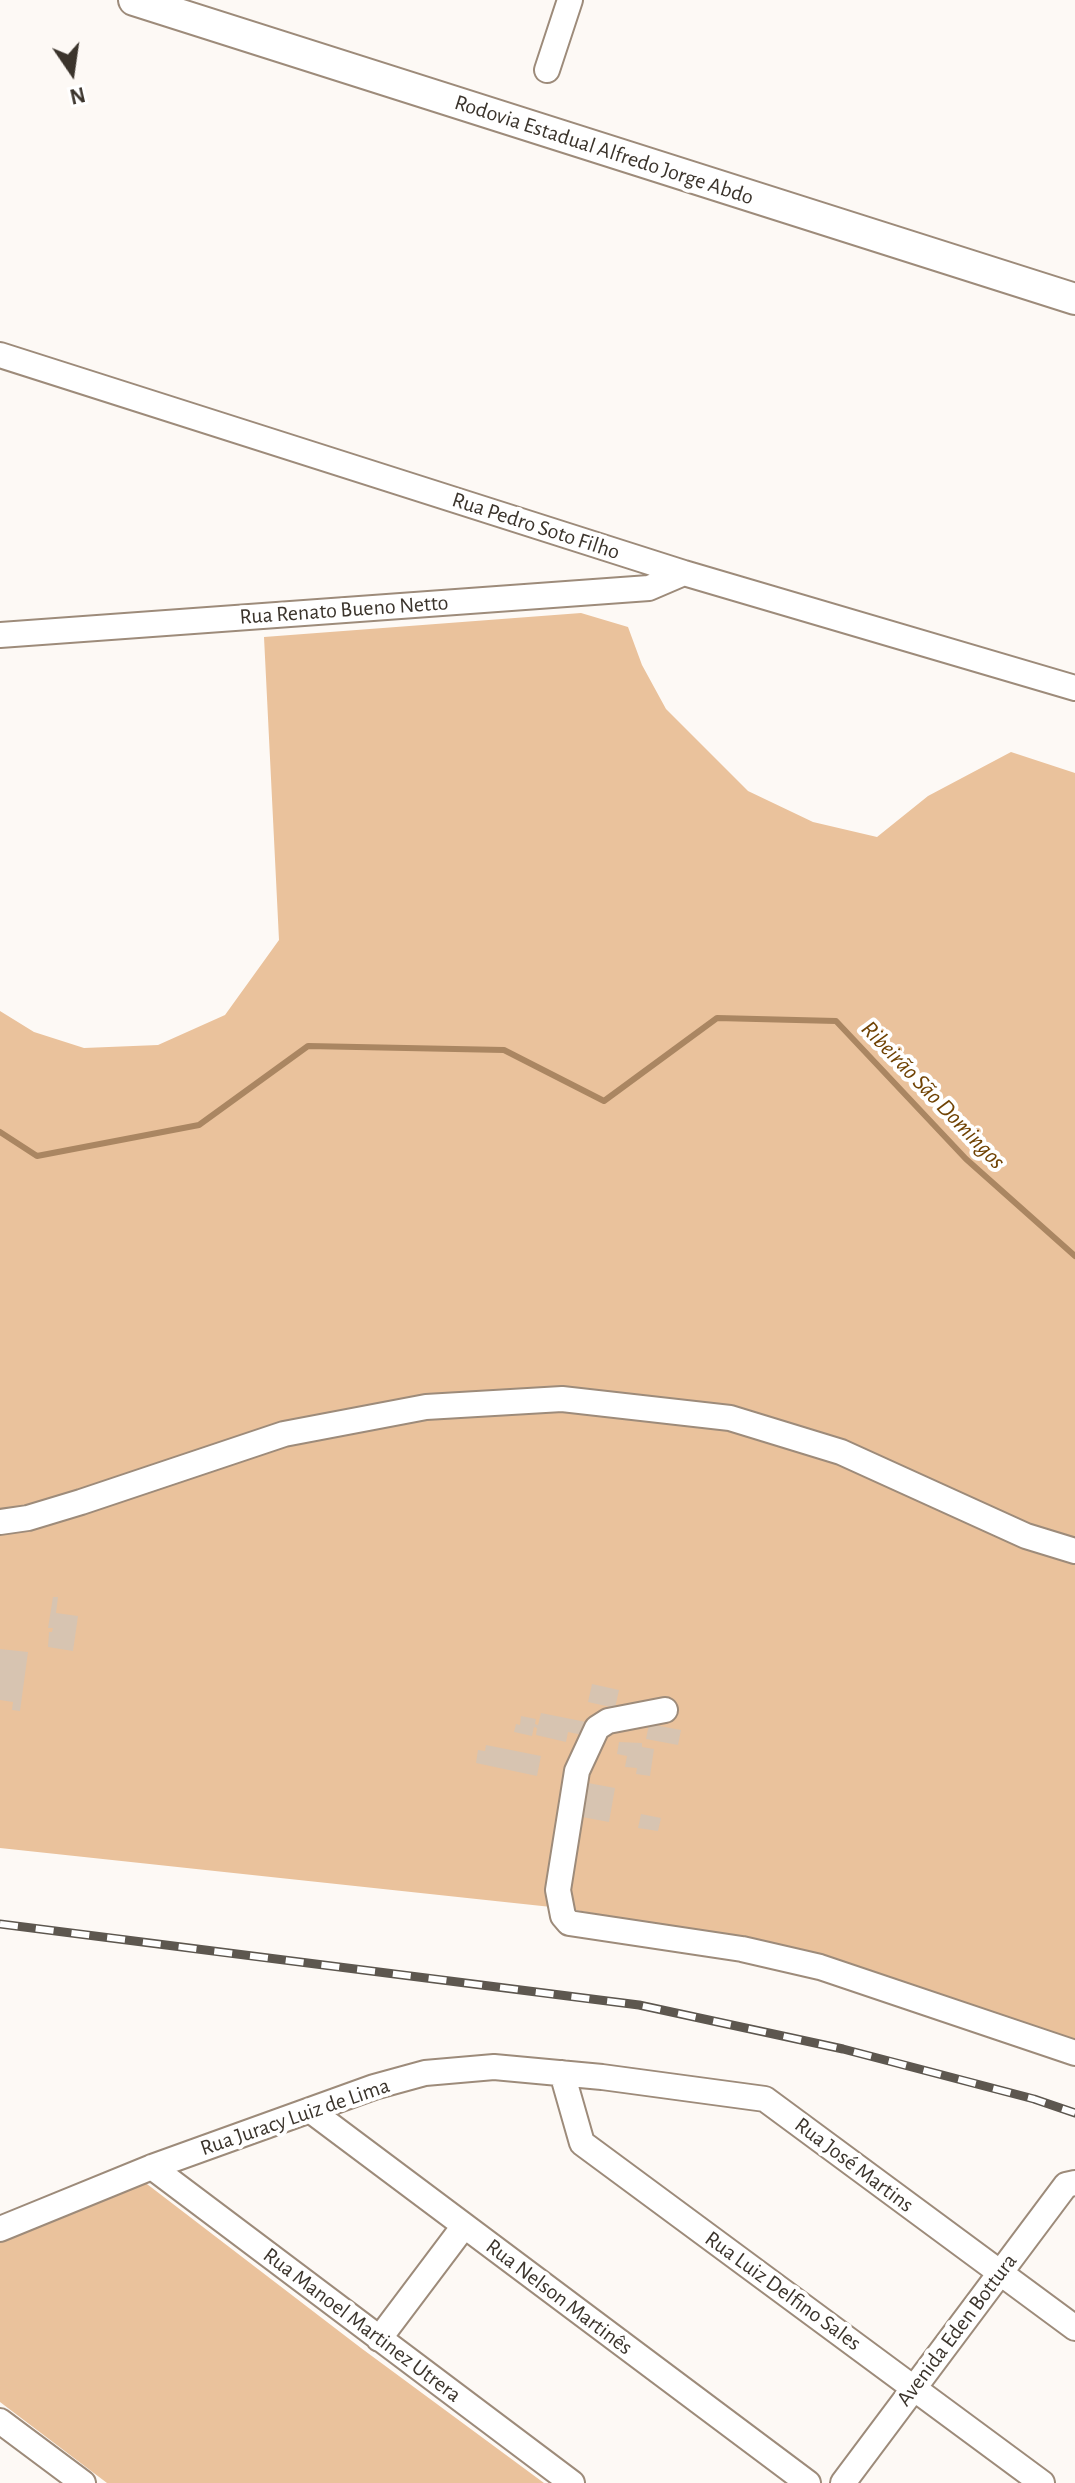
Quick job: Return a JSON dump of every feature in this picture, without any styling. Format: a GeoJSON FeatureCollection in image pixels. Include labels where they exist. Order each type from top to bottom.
{"type":"FeatureCollection","features":[{"type":"Feature","properties":{"kind":"main road","name":"Rodovia Estadual Alfredo Jorge Abdo"},"geometry":{"type":"LineString","coordinates":[[134,0],[1075,299]]}},
{"type":"Feature","properties":{"kind":"street"},"geometry":{"type":"LineString","coordinates":[[547,70],[570,0]]}},
{"type":"Feature","properties":{"kind":"street","name":"Rua Pedro Soto Filho"},"geometry":{"type":"LineString","coordinates":[[0,355],[684,573],[1075,688]]}},
{"type":"Feature","properties":{"kind":"street","name":"Rua Renato Bueno Netto"},"geometry":{"type":"LineString","coordinates":[[0,635],[649,588],[684,573]]}},
{"type":"Feature","properties":{"kind":"street"},"geometry":{"type":"LineString","coordinates":[[0,1522],[28,1518],[81,1502],[284,1434],[426,1407],[562,1399],[730,1418],[841,1452],[1026,1536],[1075,1551]]}},
{"type":"Feature","properties":{"kind":"street"},"geometry":{"type":"LineString","coordinates":[[665,1710],[608,1721],[597,1728],[577,1771],[558,1890],[559,1905],[569,1923],[742,1949],[820,1967],[1075,2053]]}},
{"type":"Feature","properties":{"kind":"street","name":"Rua Juracy Luiz de Lima"},"geometry":{"type":"LineString","coordinates":[[0,2229],[152,2167],[374,2087],[425,2073],[494,2067],[602,2077]]}},
{"type":"Feature","properties":{"kind":"street","name":"Rua Luiz Delfino Sales"},"geometry":{"type":"LineString","coordinates":[[562,2073],[582,2143],[1042,2483]]}},
{"type":"Feature","properties":{"kind":"street","name":"Rua José Martins"},"geometry":{"type":"LineString","coordinates":[[602,2077],[765,2099],[1075,2328]]}},
{"type":"Feature","properties":{"kind":"street","name":"Rua Nelson Martinês"},"geometry":{"type":"LineString","coordinates":[[310,2110],[808,2483]]}},
{"type":"Feature","properties":{"kind":"street","name":"Rua Manoel Martinez Utrera"},"geometry":{"type":"LineString","coordinates":[[152,2167],[572,2483]]}},
{"type":"Feature","properties":{"kind":"street","name":"Avenida Eden Bottura"},"geometry":{"type":"LineString","coordinates":[[843,2483],[1066,2185],[1075,2183]]}},
{"type":"Feature","properties":{"kind":"street"},"geometry":{"type":"LineString","coordinates":[[379,2339],[464,2226]]}},
{"type":"Feature","properties":{"kind":"street"},"geometry":{"type":"LineString","coordinates":[[0,2421],[83,2483]]}},
{"type":"Feature","properties":{"kind":"shaded area"},"geometry":{"type":"Polygon","coordinates":[[[581,613],[628,627],[642,665],[666,709],[748,791],[813,822],[877,837],[928,796],[1011,752],[1075,773],[1075,2045],[802,1951],[570,1909],[0,1848],[0,1011],[34,1032],[84,1048],[158,1045],[225,1015],[279,940],[264,637],[581,613]]]}},
{"type":"Feature","properties":{"kind":"shaded area"},"geometry":{"type":"Polygon","coordinates":[[[143,2181],[544,2483],[107,2483],[0,2402],[0,2239],[143,2181]]]}},
{"type":"Feature","properties":{"kind":"building"},"geometry":{"type":"Polygon","coordinates":[[[53,1597],[58,1597],[56,1613],[78,1616],[73,1651],[48,1647],[49,1632],[53,1628],[48,1628],[53,1597]]]}},
{"type":"Feature","properties":{"kind":"building"},"geometry":{"type":"Polygon","coordinates":[[[0,1649],[28,1652],[20,1711],[12,1710],[13,1702],[0,1700],[0,1649]]]}},
{"type":"Feature","properties":{"kind":"building"},"geometry":{"type":"Polygon","coordinates":[[[592,1684],[619,1690],[615,1708],[588,1702],[592,1684]]]}},
{"type":"Feature","properties":{"kind":"building"},"geometry":{"type":"Polygon","coordinates":[[[541,1713],[586,1722],[583,1735],[568,1732],[566,1742],[536,1735],[537,1728],[534,1727],[532,1736],[514,1732],[516,1724],[520,1725],[521,1716],[536,1719],[535,1724],[538,1725],[541,1713]]]}},
{"type":"Feature","properties":{"kind":"building"},"geometry":{"type":"Polygon","coordinates":[[[649,1724],[681,1730],[678,1745],[646,1739],[649,1724]]]}},
{"type":"Feature","properties":{"kind":"building"},"geometry":{"type":"Polygon","coordinates":[[[619,1742],[642,1743],[642,1747],[654,1749],[650,1776],[636,1774],[637,1768],[625,1767],[627,1756],[617,1754],[619,1742]]]}},
{"type":"Feature","properties":{"kind":"building"},"geometry":{"type":"Polygon","coordinates":[[[486,1745],[541,1756],[537,1776],[476,1763],[478,1750],[485,1751],[486,1745]]]}},
{"type":"Feature","properties":{"kind":"building"},"geometry":{"type":"Polygon","coordinates":[[[588,1783],[615,1788],[609,1822],[582,1817],[588,1783]]]}},
{"type":"Feature","properties":{"kind":"building"},"geometry":{"type":"Polygon","coordinates":[[[641,1814],[661,1818],[658,1831],[638,1828],[641,1814]]]}},
{"type":"Feature","properties":{"kind":"waterway","name":"Ribeirão São Domingos"},"geometry":{"type":"LineString","coordinates":[[0,1132],[37,1156],[199,1125],[308,1046],[504,1050],[604,1101],[717,1018],[836,1021],[966,1159],[1075,1256]]}},
{"type":"Feature","properties":{"kind":"railway"},"geometry":{"type":"LineString","coordinates":[[0,1924],[639,2005],[843,2049],[1034,2099],[1075,2113]]}}]}
